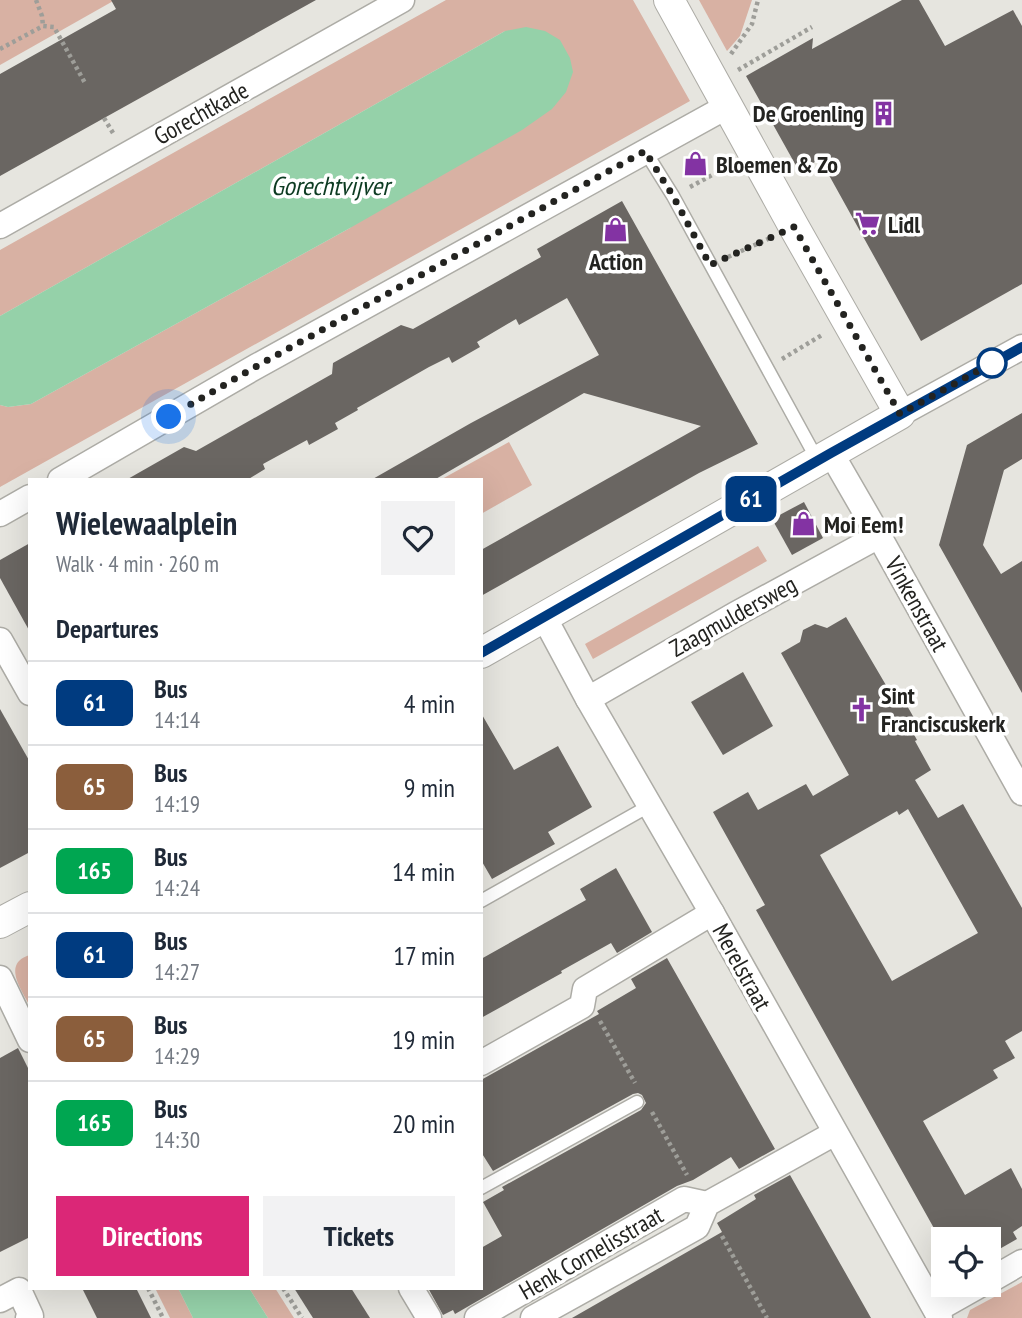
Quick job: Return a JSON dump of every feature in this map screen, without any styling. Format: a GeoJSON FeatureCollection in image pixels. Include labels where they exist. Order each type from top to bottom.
{"type":"FeatureCollection","features":[{"type":"Feature","properties":{"kind":"street","name":"Gorechtkade"},"geometry":{"type":"LineString","coordinates":[[0,226],[402,0]]}},
{"type":"Feature","properties":{"kind":"street"},"geometry":{"type":"LineString","coordinates":[[669,0],[900,414]]}},
{"type":"Feature","properties":{"kind":"street"},"geometry":{"type":"LineString","coordinates":[[63,478],[257,366],[645,151],[717,86]]}},
{"type":"Feature","properties":{"kind":"street"},"geometry":{"type":"LineString","coordinates":[[483,652],[1022,347]]}},
{"type":"Feature","properties":{"kind":"street","name":"Vinkenstraat"},"geometry":{"type":"LineString","coordinates":[[824,457],[879,536],[1022,793]]}},
{"type":"Feature","properties":{"kind":"street"},"geometry":{"type":"LineString","coordinates":[[0,514],[28,498]]}},
{"type":"Feature","properties":{"kind":"street","name":"Zaagmuldersweg"},"geometry":{"type":"LineString","coordinates":[[588,699],[879,536]]}},
{"type":"Feature","properties":{"kind":"street","name":"Merelstraat"},"geometry":{"type":"LineString","coordinates":[[544,617],[938,1314]]}},
{"type":"Feature","properties":{"kind":"street"},"geometry":{"type":"LineString","coordinates":[[0,640],[28,689]]}},
{"type":"Feature","properties":{"kind":"street"},"geometry":{"type":"LineString","coordinates":[[0,923],[28,908]]}},
{"type":"Feature","properties":{"kind":"street"},"geometry":{"type":"LineString","coordinates":[[483,1062],[582,1006],[585,989],[712,913]]}},
{"type":"Feature","properties":{"kind":"street"},"geometry":{"type":"LineString","coordinates":[[0,978],[28,1036]]}},
{"type":"Feature","properties":{"kind":"street","name":"Henk Cornelisstraat"},"geometry":{"type":"LineString","coordinates":[[533,1318],[697,1227],[707,1206],[835,1133]]}},
{"type":"Feature","properties":{"kind":"street","name":"Henk Cornelisstraat"},"geometry":{"type":"LineString","coordinates":[[477,1318],[684,1199],[707,1206]]}},
{"type":"Feature","properties":{"kind":"street"},"geometry":{"type":"LineString","coordinates":[[1001,1274],[1022,1262]]}},
{"type":"Feature","properties":{"kind":"street"},"geometry":{"type":"LineString","coordinates":[[0,1300],[19,1290],[30,1317]]}},
{"type":"Feature","properties":{"kind":"street"},"geometry":{"type":"LineString","coordinates":[[412,1290],[429,1318]]}},
{"type":"Feature","properties":{"kind":"street"},"geometry":{"type":"LineString","coordinates":[[938,1314],[963,1297]]}},
{"type":"Feature","properties":{"kind":"lane"},"geometry":{"type":"LineString","coordinates":[[645,151],[673,196],[767,368],[824,457]]}},
{"type":"Feature","properties":{"kind":"lane"},"geometry":{"type":"LineString","coordinates":[[483,900],[649,806]]}},
{"type":"Feature","properties":{"kind":"lane"},"geometry":{"type":"LineString","coordinates":[[483,1187],[637,1101]]}},
{"type":"Feature","properties":{"kind":"path"},"geometry":{"type":"LineString","coordinates":[[36,0],[43,26]]}},
{"type":"Feature","properties":{"kind":"path"},"geometry":{"type":"LineString","coordinates":[[717,86],[731,54],[752,24],[758,0]]}},
{"type":"Feature","properties":{"kind":"path"},"geometry":{"type":"LineString","coordinates":[[0,49],[43,26],[54,27],[85,83]]}},
{"type":"Feature","properties":{"kind":"path"},"geometry":{"type":"LineString","coordinates":[[717,86],[812,27]]}},
{"type":"Feature","properties":{"kind":"path"},"geometry":{"type":"LineString","coordinates":[[673,196],[754,153]]}},
{"type":"Feature","properties":{"kind":"path"},"geometry":{"type":"LineString","coordinates":[[710,265],[794,227]]}},
{"type":"Feature","properties":{"kind":"path"},"geometry":{"type":"LineString","coordinates":[[767,368],[847,320]]}},
{"type":"Feature","properties":{"kind":"path"},"geometry":{"type":"LineString","coordinates":[[707,1206],[767,1318]]}},
{"type":"Feature","properties":{"kind":"path"},"geometry":{"type":"LineString","coordinates":[[149,1290],[163,1318]]}},
{"type":"Feature","properties":{"kind":"path"},"geometry":{"type":"LineString","coordinates":[[284,1290],[302,1318]]}},
{"type":"Feature","properties":{"kind":"shaded area"},"geometry":{"type":"Polygon","coordinates":[[[0,0],[115,0],[0,65],[0,0]]]}},
{"type":"Feature","properties":{"kind":"shaded area"},"geometry":{"type":"Polygon","coordinates":[[[446,0],[633,0],[690,101],[0,487],[0,405],[8,407],[31,404],[350,228],[505,31],[0,316],[0,250],[446,0]]]}},
{"type":"Feature","properties":{"kind":"shaded area"},"geometry":{"type":"Polygon","coordinates":[[[699,0],[752,0],[740,36],[727,51],[699,0]]]}},
{"type":"Feature","properties":{"kind":"shaded area"},"geometry":{"type":"Polygon","coordinates":[[[509,442],[532,485],[483,513],[483,478],[444,478],[509,442]]]}},
{"type":"Feature","properties":{"kind":"shaded area"},"geometry":{"type":"Polygon","coordinates":[[[758,546],[767,561],[593,659],[585,644],[758,546]]]}},
{"type":"Feature","properties":{"kind":"shaded area"},"geometry":{"type":"Polygon","coordinates":[[[28,956],[28,1002],[15,970],[22,959],[28,956]]]}},
{"type":"Feature","properties":{"kind":"shaded area"},"geometry":{"type":"Polygon","coordinates":[[[1022,1282],[1022,1318],[967,1318],[970,1310],[994,1297],[1001,1297],[1001,1293],[1022,1282]]]}},
{"type":"Feature","properties":{"kind":"shaded area"},"geometry":{"type":"Polygon","coordinates":[[[156,1290],[179,1290],[193,1318],[170,1318],[156,1290]]]}},
{"type":"Feature","properties":{"kind":"shaded area"},"geometry":{"type":"Polygon","coordinates":[[[250,1290],[276,1290],[294,1318],[268,1318],[250,1290]]]}},
{"type":"Feature","properties":{"kind":"water","name":"Gorechtvijver"},"geometry":{"type":"Polygon","coordinates":[[[526,27],[545,31],[560,40],[570,58],[573,72],[566,92],[552,109],[522,130],[350,228],[31,404],[8,407],[0,405],[0,316],[505,31],[526,27]]]}},
{"type":"Feature","properties":{"kind":"water"},"geometry":{"type":"Polygon","coordinates":[[[179,1290],[250,1290],[268,1318],[193,1318],[179,1290]]]}},
{"type":"Feature","properties":{"kind":"building"},"geometry":{"type":"Polygon","coordinates":[[[111,0],[316,0],[0,176],[0,74],[116,9],[111,0]]]}},
{"type":"Feature","properties":{"kind":"building","name":"De Groenling"},"geometry":{"type":"Polygon","coordinates":[[[902,0],[919,0],[945,46],[1013,10],[1022,26],[1022,284],[921,341],[820,159],[799,171],[746,76],[813,38],[812,49],[902,0]]]}},
{"type":"Feature","properties":{"kind":"building"},"geometry":{"type":"Polygon","coordinates":[[[622,201],[758,444],[699,473],[483,595],[483,549],[701,426],[584,393],[437,478],[375,478],[599,355],[567,298],[519,325],[516,319],[477,342],[480,347],[452,363],[449,357],[429,367],[357,408],[358,410],[335,423],[338,429],[309,445],[307,440],[263,464],[265,469],[250,478],[130,478],[184,447],[196,451],[332,374],[333,363],[401,325],[413,329],[541,257],[537,249],[622,201]]]}},
{"type":"Feature","properties":{"kind":"building"},"geometry":{"type":"Polygon","coordinates":[[[1022,413],[1022,459],[1004,470],[983,545],[1001,574],[1022,561],[1022,693],[939,545],[967,445],[1022,413]]]}},
{"type":"Feature","properties":{"kind":"building"},"geometry":{"type":"Polygon","coordinates":[[[804,502],[823,538],[792,555],[772,519],[804,502]]]}},
{"type":"Feature","properties":{"kind":"building"},"geometry":{"type":"Polygon","coordinates":[[[28,544],[28,628],[0,578],[0,560],[28,544]]]}},
{"type":"Feature","properties":{"kind":"building"},"geometry":{"type":"Polygon","coordinates":[[[846,617],[890,692],[897,688],[918,725],[911,729],[931,770],[915,780],[938,818],[963,804],[1022,908],[1022,1031],[1005,1041],[1015,1058],[993,1070],[998,1078],[923,1121],[965,1195],[1011,1168],[1022,1189],[1022,1226],[1013,1232],[1017,1239],[1001,1248],[1001,1227],[933,1227],[756,910],[765,905],[713,812],[748,792],[758,810],[806,784],[813,796],[849,775],[781,653],[800,642],[803,630],[815,624],[827,628],[846,617]],[[908,809],[899,815],[897,811],[820,855],[892,981],[978,933],[908,809]]]}},
{"type":"Feature","properties":{"kind":"building"},"geometry":{"type":"Polygon","coordinates":[[[743,672],[773,726],[723,755],[691,702],[743,672]]]}},
{"type":"Feature","properties":{"kind":"building"},"geometry":{"type":"Polygon","coordinates":[[[0,709],[28,758],[28,853],[0,868],[0,709]]]}},
{"type":"Feature","properties":{"kind":"building"},"geometry":{"type":"Polygon","coordinates":[[[483,716],[514,770],[558,746],[592,807],[548,832],[555,844],[492,879],[483,863],[483,716]]]}},
{"type":"Feature","properties":{"kind":"building"},"geometry":{"type":"Polygon","coordinates":[[[616,868],[652,932],[617,953],[611,943],[483,1017],[483,958],[586,900],[580,889],[616,868]]]}},
{"type":"Feature","properties":{"kind":"building"},"geometry":{"type":"Polygon","coordinates":[[[667,958],[775,1149],[739,1169],[731,1157],[455,1314],[453,1310],[443,1315],[429,1290],[483,1290],[483,1247],[502,1236],[483,1202],[504,1190],[502,1187],[641,1110],[646,1103],[642,1095],[633,1094],[493,1171],[483,1155],[483,1079],[599,1014],[597,1011],[636,988],[631,979],[667,958]]]}},
{"type":"Feature","properties":{"kind":"building"},"geometry":{"type":"Polygon","coordinates":[[[18,1048],[28,1068],[28,1238],[0,1252],[0,1058],[18,1048]]]}},
{"type":"Feature","properties":{"kind":"building"},"geometry":{"type":"Polygon","coordinates":[[[790,1175],[871,1318],[572,1318],[722,1232],[717,1223],[756,1199],[754,1195],[790,1175]]]}},
{"type":"Feature","properties":{"kind":"building"},"geometry":{"type":"Polygon","coordinates":[[[83,1290],[137,1290],[151,1318],[97,1318],[83,1290]]]}},
{"type":"Feature","properties":{"kind":"building"},"geometry":{"type":"Polygon","coordinates":[[[295,1290],[352,1290],[370,1318],[313,1318],[295,1290]]]}},
{"type":"Feature","properties":{"kind":"bus line","name":"61"},"geometry":{"type":"LineString","coordinates":[[483,652],[1022,347]]}},
{"type":"Feature","properties":{"kind":"place","name":"De Groenling"},"geometry":{"type":"Point","coordinates":[884,113]}},
{"type":"Feature","properties":{"kind":"place","name":"Bloemen & Zo"},"geometry":{"type":"Point","coordinates":[696,164]}},
{"type":"Feature","properties":{"kind":"place","name":"Lidl"},"geometry":{"type":"Point","coordinates":[868,224]}},
{"type":"Feature","properties":{"kind":"place","name":"Action"},"geometry":{"type":"Point","coordinates":[616,230]}},
{"type":"Feature","properties":{"kind":"place","name":"Moi Eem!"},"geometry":{"type":"Point","coordinates":[804,524]}},
{"type":"Feature","properties":{"kind":"place","name":"Sint Franciscuskerk"},"geometry":{"type":"Point","coordinates":[861,709]}},
{"type":"Feature","properties":{"kind":"route"},"geometry":{"type":"LineString","coordinates":[[169,417],[645,151],[710,265],[794,227],[900,414],[992,363]]}}]}
